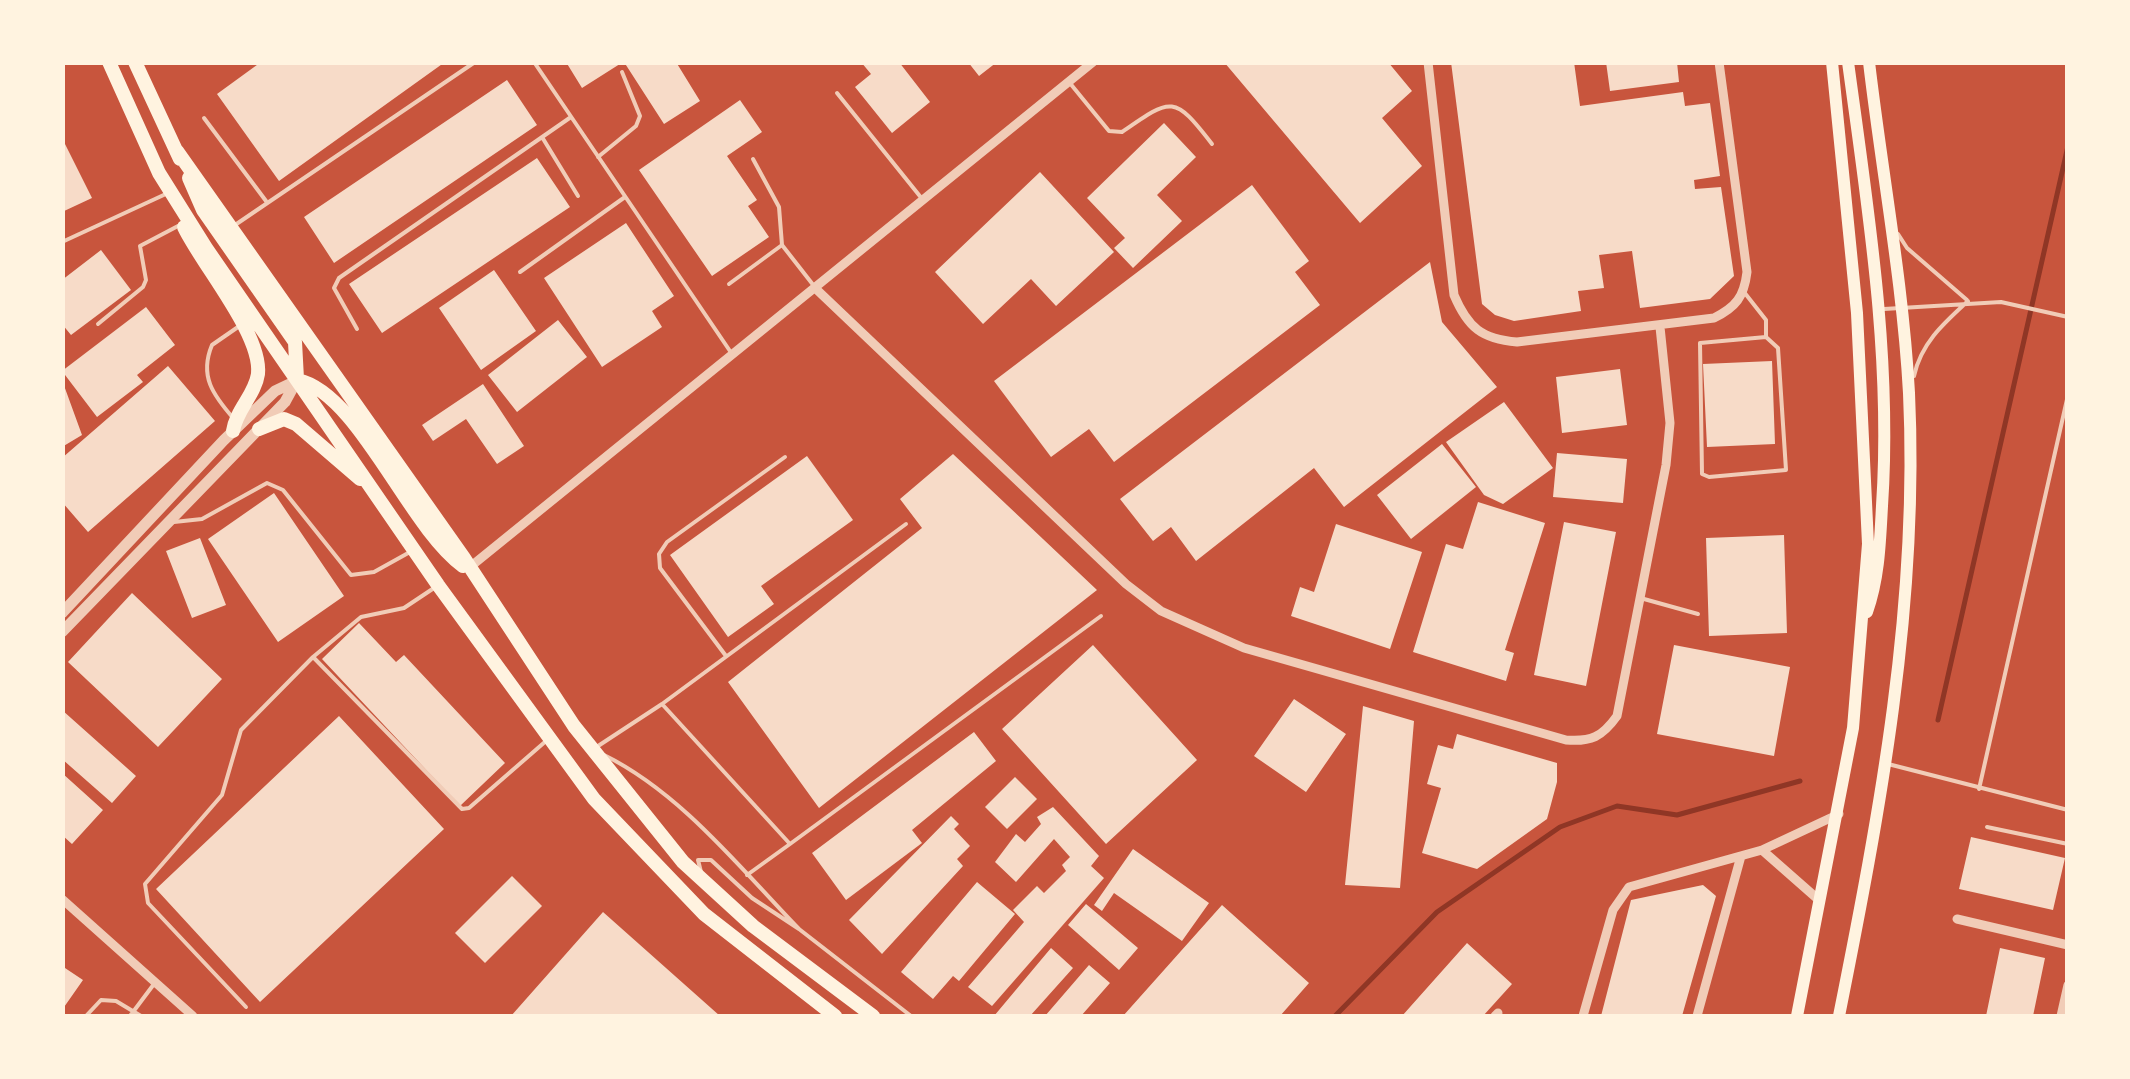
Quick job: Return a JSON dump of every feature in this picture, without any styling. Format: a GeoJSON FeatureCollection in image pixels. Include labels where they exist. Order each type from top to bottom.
{"type":"FeatureCollection","features":[{"type":"Feature","properties":{"kind":"main road"},"geometry":{"type":"LineString","coordinates":[[109,62],[183,224],[257,358],[258,376],[234,426]]}},
{"type":"Feature","properties":{"kind":"main road"},"geometry":{"type":"LineString","coordinates":[[135,62],[203,210],[295,342],[297,380]]}},
{"type":"Feature","properties":{"kind":"main road"},"geometry":{"type":"LineString","coordinates":[[1797,1016],[1853,728],[1868,544],[1858,313],[1832,62]]}},
{"type":"Feature","properties":{"kind":"main road"},"geometry":{"type":"LineString","coordinates":[[1848,62],[1881,309],[1886,444],[1877,584],[1862,629]]}},
{"type":"Feature","properties":{"kind":"main road"},"geometry":{"type":"LineString","coordinates":[[1839,1016],[1888,764],[1905,612],[1909,398],[1902,306],[1869,62]]}},
{"type":"Feature","properties":{"kind":"main road"},"geometry":{"type":"LineString","coordinates":[[177,151],[470,567],[593,750],[684,862],[753,926],[873,1016]]}},
{"type":"Feature","properties":{"kind":"main road"},"geometry":{"type":"LineString","coordinates":[[159,174],[438,585],[594,799],[704,914],[835,1016]]}},
{"type":"Feature","properties":{"kind":"main road"},"geometry":{"type":"LineString","coordinates":[[297,380],[329,394],[438,543],[456,561],[470,567]]}},
{"type":"Feature","properties":{"kind":"main road"},"geometry":{"type":"LineString","coordinates":[[259,428],[284,420],[296,424],[370,484]]}},
{"type":"Feature","properties":{"kind":"street"},"geometry":{"type":"LineString","coordinates":[[470,567],[1093,62]]}},
{"type":"Feature","properties":{"kind":"street"},"geometry":{"type":"LineString","coordinates":[[1428,62],[1454,295],[1466,322],[1489,339],[1517,342],[1660,328],[1714,318],[1732,309],[1744,292],[1747,272],[1719,62]]}},
{"type":"Feature","properties":{"kind":"street"},"geometry":{"type":"LineString","coordinates":[[815,288],[1126,584],[1161,611],[1201,632],[1547,734],[1587,742],[1604,733],[1616,716],[1669,444],[1660,328]]}},
{"type":"Feature","properties":{"kind":"street"},"geometry":{"type":"LineString","coordinates":[[62,614],[234,426],[297,380]]}},
{"type":"Feature","properties":{"kind":"street"},"geometry":{"type":"LineString","coordinates":[[62,632],[285,402],[297,380]]}},
{"type":"Feature","properties":{"kind":"street"},"geometry":{"type":"LineString","coordinates":[[1583,1016],[1619,897],[1642,881],[1762,850],[1839,814]]}},
{"type":"Feature","properties":{"kind":"street"},"geometry":{"type":"LineString","coordinates":[[1762,850],[1821,902]]}},
{"type":"Feature","properties":{"kind":"street"},"geometry":{"type":"LineString","coordinates":[[1696,1016],[1741,856]]}},
{"type":"Feature","properties":{"kind":"street"},"geometry":{"type":"LineString","coordinates":[[62,899],[193,1016]]}},
{"type":"Feature","properties":{"kind":"street"},"geometry":{"type":"LineString","coordinates":[[1957,919],[2068,945]]}},
{"type":"Feature","properties":{"kind":"street"},"geometry":{"type":"LineString","coordinates":[[2061,1016],[2068,985]]}},
{"type":"Feature","properties":{"kind":"lane"},"geometry":{"type":"LineString","coordinates":[[232,228],[266,201],[475,62]]}},
{"type":"Feature","properties":{"kind":"lane"},"geometry":{"type":"LineString","coordinates":[[534,62],[732,354]]}},
{"type":"Feature","properties":{"kind":"lane"},"geometry":{"type":"LineString","coordinates":[[598,157],[636,126],[640,116],[622,72]]}},
{"type":"Feature","properties":{"kind":"lane"},"geometry":{"type":"LineString","coordinates":[[1068,82],[1109,131],[1122,132],[1157,108],[1174,103],[1184,108],[1212,144]]}},
{"type":"Feature","properties":{"kind":"lane"},"geometry":{"type":"LineString","coordinates":[[836,93],[923,200]]}},
{"type":"Feature","properties":{"kind":"lane"},"geometry":{"type":"LineString","coordinates":[[357,329],[336,298],[334,288],[339,278],[571,117]]}},
{"type":"Feature","properties":{"kind":"lane"},"geometry":{"type":"LineString","coordinates":[[204,118],[266,201]]}},
{"type":"Feature","properties":{"kind":"lane"},"geometry":{"type":"LineString","coordinates":[[542,137],[578,196]]}},
{"type":"Feature","properties":{"kind":"lane"},"geometry":{"type":"LineString","coordinates":[[753,159],[779,208],[782,245],[815,288]]}},
{"type":"Feature","properties":{"kind":"lane"},"geometry":{"type":"LineString","coordinates":[[62,242],[168,193]]}},
{"type":"Feature","properties":{"kind":"lane"},"geometry":{"type":"LineString","coordinates":[[520,272],[625,197]]}},
{"type":"Feature","properties":{"kind":"lane"},"geometry":{"type":"LineString","coordinates":[[1888,218],[1907,248],[1968,300]]}},
{"type":"Feature","properties":{"kind":"lane"},"geometry":{"type":"LineString","coordinates":[[98,324],[146,280],[140,246],[183,224]]}},
{"type":"Feature","properties":{"kind":"lane"},"geometry":{"type":"LineString","coordinates":[[728,284],[782,245]]}},
{"type":"Feature","properties":{"kind":"lane"},"geometry":{"type":"LineString","coordinates":[[1744,292],[1766,320],[1766,337],[1778,348],[1786,470],[1709,477],[1702,474],[1700,343],[1766,337]]}},
{"type":"Feature","properties":{"kind":"lane"},"geometry":{"type":"LineString","coordinates":[[1881,309],[1968,300],[2001,302],[2068,317]]}},
{"type":"Feature","properties":{"kind":"lane"},"geometry":{"type":"LineString","coordinates":[[1909,398],[1918,358],[1934,334],[1968,300]]}},
{"type":"Feature","properties":{"kind":"lane"},"geometry":{"type":"LineString","coordinates":[[234,426],[209,388],[206,372],[212,344],[242,325]]}},
{"type":"Feature","properties":{"kind":"lane"},"geometry":{"type":"LineString","coordinates":[[1979,789],[2068,395]]}},
{"type":"Feature","properties":{"kind":"lane"},"geometry":{"type":"LineString","coordinates":[[726,656],[660,568],[659,554],[667,542],[785,457]]}},
{"type":"Feature","properties":{"kind":"lane"},"geometry":{"type":"LineString","coordinates":[[163,524],[202,518],[266,482],[282,490],[351,575],[374,572],[414,550]]}},
{"type":"Feature","properties":{"kind":"lane"},"geometry":{"type":"LineString","coordinates":[[799,929],[642,776],[593,750],[662,704],[906,524]]}},
{"type":"Feature","properties":{"kind":"lane"},"geometry":{"type":"LineString","coordinates":[[246,1007],[148,903],[145,884],[222,795],[242,730],[313,657],[361,617],[404,608],[438,585]]}},
{"type":"Feature","properties":{"kind":"lane"},"geometry":{"type":"LineString","coordinates":[[1639,598],[1698,614]]}},
{"type":"Feature","properties":{"kind":"lane"},"geometry":{"type":"LineString","coordinates":[[747,875],[1101,616]]}},
{"type":"Feature","properties":{"kind":"lane"},"geometry":{"type":"LineString","coordinates":[[313,657],[462,809],[469,808],[549,738]]}},
{"type":"Feature","properties":{"kind":"lane"},"geometry":{"type":"LineString","coordinates":[[662,704],[790,844]]}},
{"type":"Feature","properties":{"kind":"lane"},"geometry":{"type":"LineString","coordinates":[[1888,764],[2068,810]]}},
{"type":"Feature","properties":{"kind":"lane"},"geometry":{"type":"LineString","coordinates":[[1986,827],[2068,844]]}},
{"type":"Feature","properties":{"kind":"lane"},"geometry":{"type":"LineString","coordinates":[[704,881],[698,860],[704,857],[911,1016]]}},
{"type":"Feature","properties":{"kind":"lane"},"geometry":{"type":"LineString","coordinates":[[130,1016],[156,982]]}},
{"type":"Feature","properties":{"kind":"lane"},"geometry":{"type":"LineString","coordinates":[[86,1016],[100,1000],[116,1000],[141,1016]]}},
{"type":"Feature","properties":{"kind":"building"},"geometry":{"type":"Polygon","coordinates":[[[261,62],[445,62],[279,181],[217,94],[261,62]]]}},
{"type":"Feature","properties":{"kind":"building"},"geometry":{"type":"Polygon","coordinates":[[[566,62],[623,62],[582,88],[566,62]]]}},
{"type":"Feature","properties":{"kind":"building"},"geometry":{"type":"Polygon","coordinates":[[[624,62],[676,62],[700,101],[664,124],[624,62]]]}},
{"type":"Feature","properties":{"kind":"building"},"geometry":{"type":"Polygon","coordinates":[[[861,62],[899,62],[930,102],[892,133],[855,87],[871,74],[861,62]]]}},
{"type":"Feature","properties":{"kind":"building"},"geometry":{"type":"Polygon","coordinates":[[[968,62],[997,62],[979,76],[968,62]]]}},
{"type":"Feature","properties":{"kind":"building"},"geometry":{"type":"Polygon","coordinates":[[[1224,62],[1388,62],[1412,91],[1382,118],[1422,166],[1360,223],[1224,62]]]}},
{"type":"Feature","properties":{"kind":"building"},"geometry":{"type":"Polygon","coordinates":[[[1451,62],[1574,62],[1580,106],[1683,92],[1685,106],[1710,103],[1720,176],[1694,180],[1695,189],[1721,187],[1734,276],[1710,299],[1640,308],[1632,251],[1599,255],[1604,288],[1578,291],[1581,311],[1514,321],[1495,315],[1482,304],[1451,62]]]}},
{"type":"Feature","properties":{"kind":"building"},"geometry":{"type":"Polygon","coordinates":[[[1606,62],[1677,62],[1679,82],[1610,91],[1606,62]]]}},
{"type":"Feature","properties":{"kind":"building"},"geometry":{"type":"Polygon","coordinates":[[[507,80],[537,125],[334,263],[304,217],[507,80]]]}},
{"type":"Feature","properties":{"kind":"building"},"geometry":{"type":"Polygon","coordinates":[[[740,100],[762,132],[727,156],[757,200],[748,206],[769,237],[712,276],[639,170],[740,100]]]}},
{"type":"Feature","properties":{"kind":"building"},"geometry":{"type":"Polygon","coordinates":[[[1164,123],[1196,157],[1157,195],[1182,221],[1133,268],[1114,248],[1125,238],[1087,198],[1164,123]]]}},
{"type":"Feature","properties":{"kind":"building"},"geometry":{"type":"Polygon","coordinates":[[[62,138],[92,198],[62,212],[62,138]]]}},
{"type":"Feature","properties":{"kind":"building"},"geometry":{"type":"Polygon","coordinates":[[[537,158],[570,207],[382,333],[349,284],[537,158]]]}},
{"type":"Feature","properties":{"kind":"building"},"geometry":{"type":"Polygon","coordinates":[[[1040,172],[1114,252],[1056,306],[1031,279],[983,324],[935,272],[1040,172]]]}},
{"type":"Feature","properties":{"kind":"building"},"geometry":{"type":"Polygon","coordinates":[[[1252,185],[1309,261],[1295,272],[1320,305],[1114,462],[1089,429],[1051,457],[994,381],[1252,185]]]}},
{"type":"Feature","properties":{"kind":"building"},"geometry":{"type":"Polygon","coordinates":[[[626,223],[674,296],[652,311],[662,327],[602,367],[544,278],[626,223]]]}},
{"type":"Feature","properties":{"kind":"building"},"geometry":{"type":"Polygon","coordinates":[[[101,250],[131,290],[71,335],[62,324],[62,280],[101,250]]]}},
{"type":"Feature","properties":{"kind":"building"},"geometry":{"type":"Polygon","coordinates":[[[1430,262],[1442,322],[1497,387],[1344,507],[1314,468],[1196,561],[1171,527],[1153,541],[1120,499],[1430,262]]]}},
{"type":"Feature","properties":{"kind":"building"},"geometry":{"type":"Polygon","coordinates":[[[494,270],[536,331],[481,370],[439,308],[494,270]]]}},
{"type":"Feature","properties":{"kind":"building"},"geometry":{"type":"Polygon","coordinates":[[[146,307],[175,345],[137,375],[143,382],[97,417],[62,371],[146,307]]]}},
{"type":"Feature","properties":{"kind":"building"},"geometry":{"type":"Polygon","coordinates":[[[558,320],[587,357],[517,412],[488,375],[558,320]]]}},
{"type":"Feature","properties":{"kind":"building"},"geometry":{"type":"Polygon","coordinates":[[[1772,361],[1775,444],[1707,447],[1703,364],[1772,361]]]}},
{"type":"Feature","properties":{"kind":"building"},"geometry":{"type":"Polygon","coordinates":[[[168,366],[215,421],[88,532],[62,502],[62,458],[168,366]]]}},
{"type":"Feature","properties":{"kind":"building"},"geometry":{"type":"Polygon","coordinates":[[[1620,369],[1627,425],[1562,433],[1556,377],[1620,369]]]}},
{"type":"Feature","properties":{"kind":"building"},"geometry":{"type":"Polygon","coordinates":[[[62,380],[82,435],[62,447],[62,380]]]}},
{"type":"Feature","properties":{"kind":"building"},"geometry":{"type":"Polygon","coordinates":[[[483,384],[524,446],[497,464],[466,419],[433,441],[422,425],[483,384]]]}},
{"type":"Feature","properties":{"kind":"building"},"geometry":{"type":"Polygon","coordinates":[[[1504,402],[1553,468],[1503,504],[1484,495],[1446,442],[1504,402]]]}},
{"type":"Feature","properties":{"kind":"building"},"geometry":{"type":"Polygon","coordinates":[[[1442,444],[1476,487],[1411,539],[1377,495],[1442,444]]]}},
{"type":"Feature","properties":{"kind":"building"},"geometry":{"type":"Polygon","coordinates":[[[1557,453],[1627,459],[1623,503],[1553,497],[1557,453]]]}},
{"type":"Feature","properties":{"kind":"building"},"geometry":{"type":"Polygon","coordinates":[[[953,454],[1097,590],[819,808],[728,682],[922,528],[900,499],[953,454]]]}},
{"type":"Feature","properties":{"kind":"building"},"geometry":{"type":"Polygon","coordinates":[[[807,456],[853,520],[761,586],[774,604],[728,637],[670,555],[807,456]]]}},
{"type":"Feature","properties":{"kind":"building"},"geometry":{"type":"Polygon","coordinates":[[[274,493],[344,596],[278,642],[208,539],[274,493]]]}},
{"type":"Feature","properties":{"kind":"building"},"geometry":{"type":"Polygon","coordinates":[[[1478,502],[1545,523],[1505,650],[1514,653],[1506,681],[1413,652],[1446,544],[1463,549],[1478,502]]]}},
{"type":"Feature","properties":{"kind":"building"},"geometry":{"type":"Polygon","coordinates":[[[1564,522],[1616,532],[1586,686],[1534,675],[1564,522]]]}},
{"type":"Feature","properties":{"kind":"building"},"geometry":{"type":"Polygon","coordinates":[[[1336,524],[1422,552],[1390,649],[1291,616],[1300,587],[1314,592],[1336,524]]]}},
{"type":"Feature","properties":{"kind":"building"},"geometry":{"type":"Polygon","coordinates":[[[1784,535],[1787,633],[1709,636],[1706,538],[1784,535]]]}},
{"type":"Feature","properties":{"kind":"building"},"geometry":{"type":"Polygon","coordinates":[[[200,538],[226,605],[192,618],[166,551],[200,538]]]}},
{"type":"Feature","properties":{"kind":"building"},"geometry":{"type":"Polygon","coordinates":[[[132,593],[222,679],[158,747],[68,662],[132,593]]]}},
{"type":"Feature","properties":{"kind":"building"},"geometry":{"type":"Polygon","coordinates":[[[359,623],[396,662],[404,655],[505,763],[460,806],[322,659],[359,623]]]}},
{"type":"Feature","properties":{"kind":"building"},"geometry":{"type":"Polygon","coordinates":[[[1093,645],[1197,760],[1106,844],[1002,729],[1093,645]]]}},
{"type":"Feature","properties":{"kind":"building"},"geometry":{"type":"Polygon","coordinates":[[[1674,645],[1790,667],[1774,756],[1657,734],[1674,645]]]}},
{"type":"Feature","properties":{"kind":"building"},"geometry":{"type":"Polygon","coordinates":[[[1294,699],[1346,734],[1306,792],[1254,756],[1294,699]]]}},
{"type":"Feature","properties":{"kind":"building"},"geometry":{"type":"Polygon","coordinates":[[[1363,706],[1414,721],[1400,888],[1345,885],[1363,706]]]}},
{"type":"Feature","properties":{"kind":"building"},"geometry":{"type":"Polygon","coordinates":[[[62,710],[136,776],[112,803],[62,759],[62,710]]]}},
{"type":"Feature","properties":{"kind":"building"},"geometry":{"type":"Polygon","coordinates":[[[339,716],[444,829],[260,1002],[156,889],[339,716]]]}},
{"type":"Feature","properties":{"kind":"building"},"geometry":{"type":"Polygon","coordinates":[[[974,732],[996,761],[912,830],[922,843],[846,900],[812,853],[974,732]]]}},
{"type":"Feature","properties":{"kind":"building"},"geometry":{"type":"Polygon","coordinates":[[[1457,734],[1557,763],[1557,782],[1547,819],[1477,869],[1422,853],[1441,788],[1427,784],[1438,745],[1453,749],[1457,734]]]}},
{"type":"Feature","properties":{"kind":"building"},"geometry":{"type":"Polygon","coordinates":[[[62,773],[103,810],[72,844],[62,835],[62,773]]]}},
{"type":"Feature","properties":{"kind":"building"},"geometry":{"type":"Polygon","coordinates":[[[1015,777],[1037,799],[1007,829],[985,807],[1015,777]]]}},
{"type":"Feature","properties":{"kind":"building"},"geometry":{"type":"Polygon","coordinates":[[[1053,807],[1099,856],[1091,866],[1104,878],[992,1006],[968,987],[1024,922],[1013,910],[1037,886],[1044,893],[1066,871],[1062,865],[1070,857],[1054,839],[1016,882],[995,862],[1016,834],[1025,842],[1041,824],[1037,817],[1053,807]]]}},
{"type":"Feature","properties":{"kind":"building"},"geometry":{"type":"Polygon","coordinates":[[[951,816],[959,824],[954,829],[970,846],[957,859],[963,866],[882,954],[849,920],[951,816]]]}},
{"type":"Feature","properties":{"kind":"building"},"geometry":{"type":"Polygon","coordinates":[[[1971,837],[2065,858],[2053,910],[1959,889],[1971,837]]]}},
{"type":"Feature","properties":{"kind":"building"},"geometry":{"type":"Polygon","coordinates":[[[1133,849],[1209,903],[1182,941],[1114,893],[1102,911],[1094,905],[1133,849]]]}},
{"type":"Feature","properties":{"kind":"building"},"geometry":{"type":"Polygon","coordinates":[[[512,876],[542,906],[485,963],[455,933],[512,876]]]}},
{"type":"Feature","properties":{"kind":"building"},"geometry":{"type":"Polygon","coordinates":[[[977,882],[1015,914],[959,981],[953,976],[933,999],[901,972],[977,882]]]}},
{"type":"Feature","properties":{"kind":"building"},"geometry":{"type":"Polygon","coordinates":[[[1703,885],[1716,896],[1682,1016],[1601,1016],[1631,900],[1703,885]]]}},
{"type":"Feature","properties":{"kind":"building"},"geometry":{"type":"Polygon","coordinates":[[[1086,904],[1138,948],[1119,970],[1068,925],[1086,904]]]}},
{"type":"Feature","properties":{"kind":"building"},"geometry":{"type":"Polygon","coordinates":[[[1222,905],[1309,983],[1280,1016],[1123,1016],[1222,905]]]}},
{"type":"Feature","properties":{"kind":"building"},"geometry":{"type":"Polygon","coordinates":[[[603,912],[720,1016],[511,1016],[603,912]]]}},
{"type":"Feature","properties":{"kind":"building"},"geometry":{"type":"Polygon","coordinates":[[[1467,943],[1512,984],[1483,1016],[1402,1016],[1467,943]]]}},
{"type":"Feature","properties":{"kind":"building"},"geometry":{"type":"Polygon","coordinates":[[[1051,948],[1073,968],[1030,1016],[994,1016],[1051,948]]]}},
{"type":"Feature","properties":{"kind":"building"},"geometry":{"type":"Polygon","coordinates":[[[2000,948],[2045,958],[2033,1016],[1986,1016],[2000,948]]]}},
{"type":"Feature","properties":{"kind":"building"},"geometry":{"type":"Polygon","coordinates":[[[1089,965],[1110,983],[1081,1016],[1045,1016],[1089,965]]]}},
{"type":"Feature","properties":{"kind":"building"},"geometry":{"type":"Polygon","coordinates":[[[62,966],[83,980],[62,1010],[62,966]]]}},
{"type":"Feature","properties":{"kind":"waterway"},"geometry":{"type":"LineString","coordinates":[[1938,720],[2068,146]]}},
{"type":"Feature","properties":{"kind":"waterway"},"geometry":{"type":"LineString","coordinates":[[1335,1016],[1437,912],[1560,827],[1617,806],[1677,815],[1800,781]]}}]}
